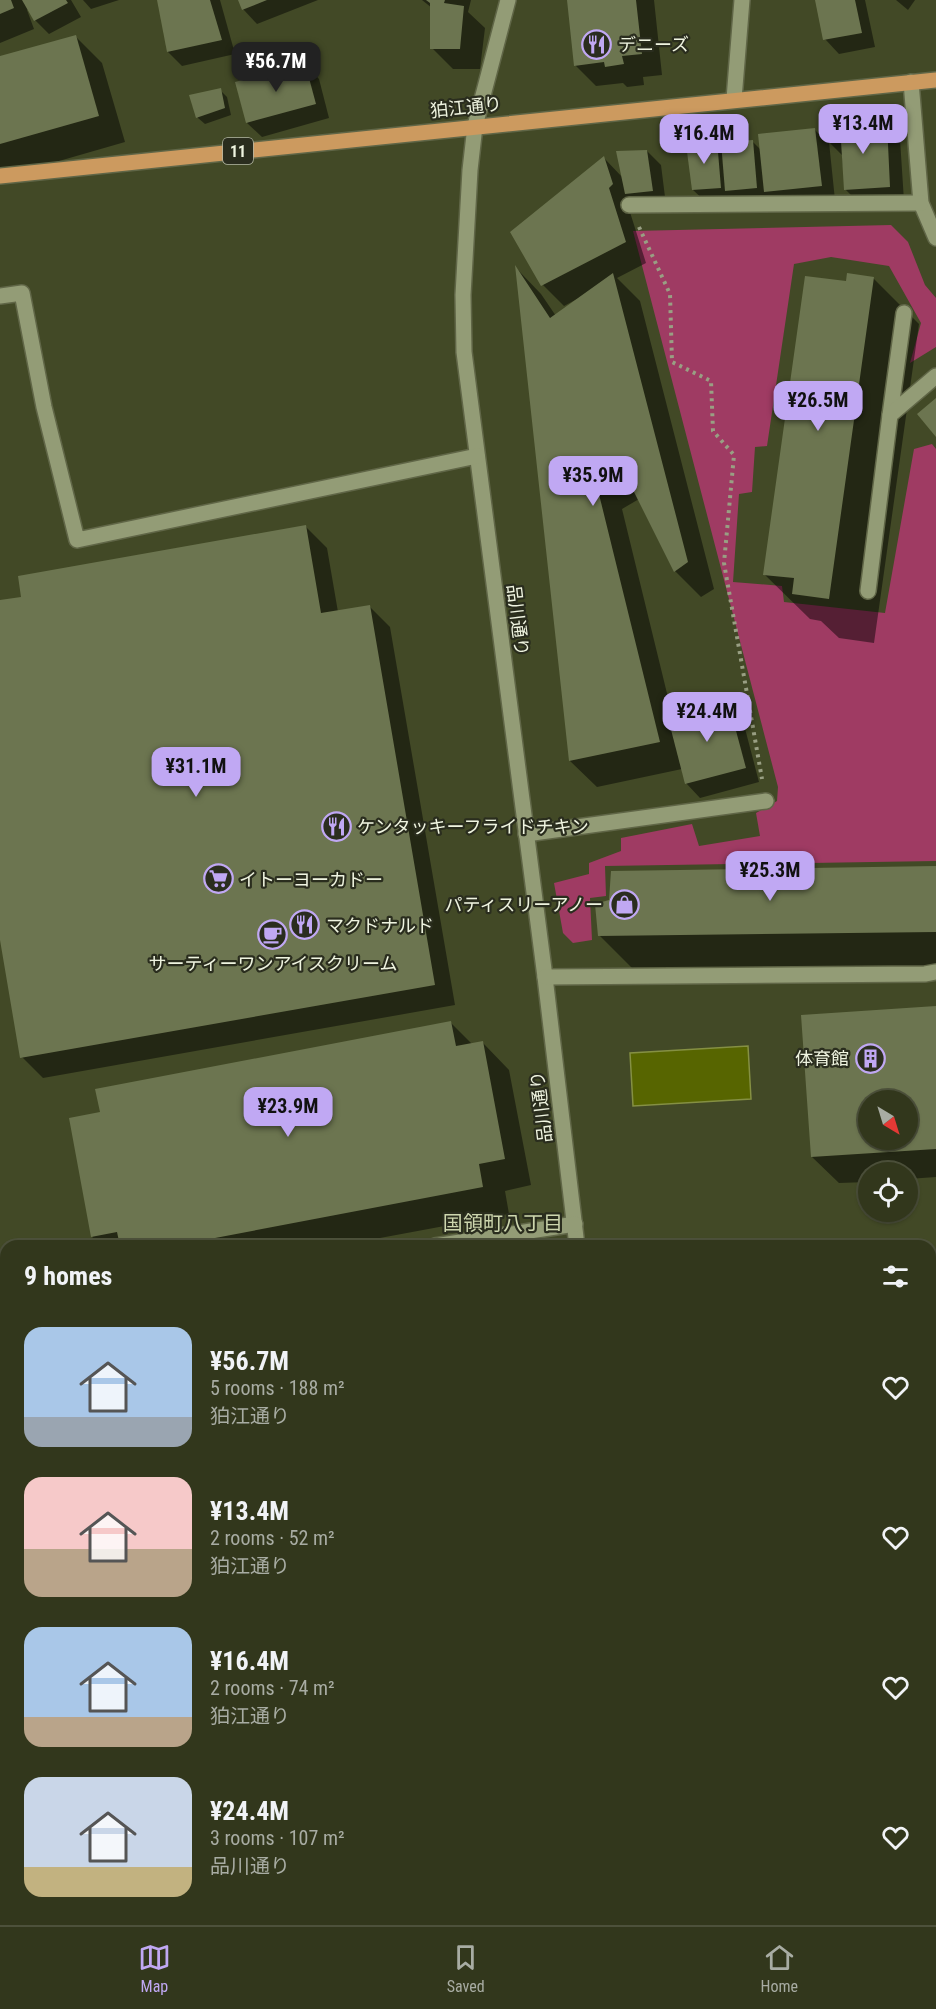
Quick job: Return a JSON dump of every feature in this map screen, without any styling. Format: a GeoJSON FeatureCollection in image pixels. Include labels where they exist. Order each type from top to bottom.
{"type":"FeatureCollection","features":[{"type":"Feature","properties":{"kind":"main road","name":"狛江通り"},"geometry":{"type":"LineString","coordinates":[[0,176],[936,80]]}},
{"type":"Feature","properties":{"kind":"street","name":"品川通り"},"geometry":{"type":"LineString","coordinates":[[508,0],[475,126],[470,170],[463,295],[464,352],[577,1240]]}},
{"type":"Feature","properties":{"kind":"street"},"geometry":{"type":"LineString","coordinates":[[734,99],[742,0]]}},
{"type":"Feature","properties":{"kind":"street"},"geometry":{"type":"LineString","coordinates":[[911,82],[921,203],[936,238]]}},
{"type":"Feature","properties":{"kind":"street"},"geometry":{"type":"LineString","coordinates":[[628,205],[921,203]]}},
{"type":"Feature","properties":{"kind":"street"},"geometry":{"type":"LineString","coordinates":[[0,296],[22,293],[44,407],[76,540],[477,456]]}},
{"type":"Feature","properties":{"kind":"street"},"geometry":{"type":"LineString","coordinates":[[867,591],[904,313]]}},
{"type":"Feature","properties":{"kind":"street"},"geometry":{"type":"LineString","coordinates":[[890,415],[936,376]]}},
{"type":"Feature","properties":{"kind":"street"},"geometry":{"type":"LineString","coordinates":[[526,834],[766,801]]}},
{"type":"Feature","properties":{"kind":"street"},"geometry":{"type":"LineString","coordinates":[[545,977],[925,974],[936,972]]}},
{"type":"Feature","properties":{"kind":"street"},"geometry":{"type":"LineString","coordinates":[[473,1240],[575,1224]]}},
{"type":"Feature","properties":{"kind":"path"},"geometry":{"type":"LineString","coordinates":[[628,205],[670,294],[672,362],[711,381],[713,431],[734,455],[724,562],[766,801]]}},
{"type":"Feature","properties":{"kind":"shaded area"},"geometry":{"type":"Polygon","coordinates":[[[891,225],[908,242],[925,285],[936,298],[936,347],[910,363],[921,323],[889,266],[831,257],[794,264],[767,446],[755,447],[752,492],[739,494],[733,582],[782,586],[784,602],[885,613],[914,449],[932,444],[936,449],[936,861],[605,866],[606,896],[590,898],[592,940],[573,943],[563,933],[554,883],[589,874],[589,863],[621,851],[621,838],[692,824],[699,846],[760,836],[756,813],[777,801],[778,787],[633,231],[891,225]]]}},
{"type":"Feature","properties":{"kind":"shaded area"},"geometry":{"type":"Polygon","coordinates":[[[748,1046],[751,1099],[633,1106],[630,1053],[748,1046]]]}},
{"type":"Feature","properties":{"kind":"building"},"geometry":{"type":"Polygon","coordinates":[[[0,0],[11,0],[14,8],[0,14],[0,0]]]}},
{"type":"Feature","properties":{"kind":"building"},"geometry":{"type":"Polygon","coordinates":[[[22,0],[66,0],[68,3],[34,21],[22,0]]]}},
{"type":"Feature","properties":{"kind":"building"},"geometry":{"type":"Polygon","coordinates":[[[157,0],[210,0],[222,40],[167,52],[157,0]]]}},
{"type":"Feature","properties":{"kind":"building"},"geometry":{"type":"Polygon","coordinates":[[[238,0],[267,0],[242,10],[238,0]]]}},
{"type":"Feature","properties":{"kind":"building"},"geometry":{"type":"Polygon","coordinates":[[[426,0],[445,0],[444,3],[464,6],[460,49],[430,49],[430,3],[426,0]]]}},
{"type":"Feature","properties":{"kind":"building"},"geometry":{"type":"Polygon","coordinates":[[[567,0],[636,0],[642,54],[622,56],[624,64],[605,67],[604,62],[574,66],[567,0]]]}},
{"type":"Feature","properties":{"kind":"building"},"geometry":{"type":"Polygon","coordinates":[[[815,0],[855,0],[862,33],[823,40],[815,0]]]}},
{"type":"Feature","properties":{"kind":"building"},"geometry":{"type":"Polygon","coordinates":[[[76,35],[99,116],[0,144],[0,56],[76,35]]]}},
{"type":"Feature","properties":{"kind":"building"},"geometry":{"type":"Polygon","coordinates":[[[305,63],[316,104],[246,123],[235,82],[305,63]]]}},
{"type":"Feature","properties":{"kind":"building"},"geometry":{"type":"Polygon","coordinates":[[[221,88],[225,108],[196,118],[189,95],[221,88]]]}},
{"type":"Feature","properties":{"kind":"building"},"geometry":{"type":"Polygon","coordinates":[[[887,123],[890,187],[844,190],[841,141],[826,141],[825,126],[887,123]]]}},
{"type":"Feature","properties":{"kind":"building"},"geometry":{"type":"Polygon","coordinates":[[[815,128],[822,186],[764,192],[758,134],[815,128]]]}},
{"type":"Feature","properties":{"kind":"building"},"geometry":{"type":"Polygon","coordinates":[[[717,140],[721,188],[692,190],[686,144],[717,140]]]}},
{"type":"Feature","properties":{"kind":"building"},"geometry":{"type":"Polygon","coordinates":[[[753,140],[757,188],[725,191],[721,142],[753,140]]]}},
{"type":"Feature","properties":{"kind":"building"},"geometry":{"type":"Polygon","coordinates":[[[647,150],[653,191],[625,194],[616,151],[647,150]]]}},
{"type":"Feature","properties":{"kind":"building"},"geometry":{"type":"Polygon","coordinates":[[[604,156],[613,184],[609,188],[626,242],[541,286],[510,232],[604,156]]]}},
{"type":"Feature","properties":{"kind":"building"},"geometry":{"type":"Polygon","coordinates":[[[515,265],[550,318],[613,273],[688,562],[674,572],[622,468],[596,482],[660,742],[569,761],[515,265]]]}},
{"type":"Feature","properties":{"kind":"building"},"geometry":{"type":"Polygon","coordinates":[[[847,273],[874,277],[829,599],[792,594],[794,578],[763,575],[805,276],[846,281],[847,273]]]}},
{"type":"Feature","properties":{"kind":"building"},"geometry":{"type":"Polygon","coordinates":[[[936,398],[936,437],[917,414],[936,398]]]}},
{"type":"Feature","properties":{"kind":"building"},"geometry":{"type":"Polygon","coordinates":[[[306,525],[321,613],[370,605],[435,985],[20,1058],[0,940],[0,600],[21,597],[18,576],[306,525]]]}},
{"type":"Feature","properties":{"kind":"building"},"geometry":{"type":"Polygon","coordinates":[[[728,701],[746,768],[685,784],[668,718],[728,701]]]}},
{"type":"Feature","properties":{"kind":"building"},"geometry":{"type":"Polygon","coordinates":[[[936,866],[936,932],[598,936],[595,904],[609,900],[611,871],[936,866]]]}},
{"type":"Feature","properties":{"kind":"building","name":"体育館"},"geometry":{"type":"Polygon","coordinates":[[[936,1006],[936,1149],[811,1157],[801,1015],[936,1006]]]}},
{"type":"Feature","properties":{"kind":"building"},"geometry":{"type":"Polygon","coordinates":[[[451,1021],[456,1046],[483,1041],[505,1159],[479,1164],[483,1187],[205,1240],[119,1240],[117,1232],[91,1237],[69,1118],[100,1112],[95,1089],[451,1021]]]}},
{"type":"Feature","properties":{"kind":"place","name":"デニーズ"},"geometry":{"type":"Point","coordinates":[597,44]}},
{"type":"Feature","properties":{"kind":"place","name":"ケンタッキーフライドチキン"},"geometry":{"type":"Point","coordinates":[336,826]}},
{"type":"Feature","properties":{"kind":"place","name":"イトーヨーカドー"},"geometry":{"type":"Point","coordinates":[218,879]}},
{"type":"Feature","properties":{"kind":"place","name":"パティスリーアノー"},"geometry":{"type":"Point","coordinates":[624,904]}},
{"type":"Feature","properties":{"kind":"place","name":"マクドナルド"},"geometry":{"type":"Point","coordinates":[305,925]}},
{"type":"Feature","properties":{"kind":"place","name":"サーティーワンアイスクリーム"},"geometry":{"type":"Point","coordinates":[273,934]}},
{"type":"Feature","properties":{"kind":"place","name":"体育館"},"geometry":{"type":"Point","coordinates":[870,1058]}},
{"type":"Feature","properties":{"kind":"district","name":"国領町八丁目"},"geometry":{"type":"Point","coordinates":[503,1223]}}]}
